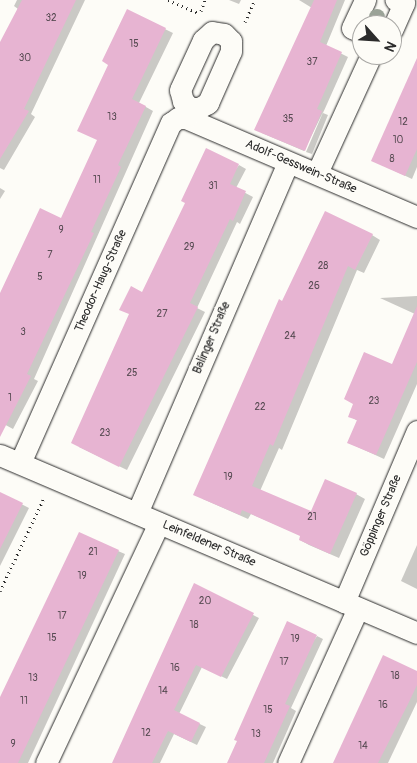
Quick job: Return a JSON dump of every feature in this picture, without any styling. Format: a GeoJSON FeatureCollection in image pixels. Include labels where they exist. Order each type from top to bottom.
{"type":"FeatureCollection","features":[{"type":"Feature","properties":{"kind":"street"},"geometry":{"type":"LineString","coordinates":[[358,15],[365,0]]}},
{"type":"Feature","properties":{"kind":"street"},"geometry":{"type":"LineString","coordinates":[[396,0],[404,3],[399,15]]}},
{"type":"Feature","properties":{"kind":"street"},"geometry":{"type":"LineString","coordinates":[[317,173],[366,65]]}},
{"type":"Feature","properties":{"kind":"street","name":"Adolf-Gesswein-Straße"},"geometry":{"type":"LineString","coordinates":[[188,113],[288,163],[317,173],[417,217]]}},
{"type":"Feature","properties":{"kind":"street","name":"Theodor-Haug-Straße"},"geometry":{"type":"LineString","coordinates":[[20,463],[171,124],[188,113]]}},
{"type":"Feature","properties":{"kind":"street","name":"Balinger Straße"},"geometry":{"type":"LineString","coordinates":[[136,513],[288,163]]}},
{"type":"Feature","properties":{"kind":"street","name":"Göppinger Straße"},"geometry":{"type":"LineString","coordinates":[[288,763],[417,431]]}},
{"type":"Feature","properties":{"kind":"street","name":"Leinfeldener Straße"},"geometry":{"type":"LineString","coordinates":[[0,455],[417,633]]}},
{"type":"Feature","properties":{"kind":"street"},"geometry":{"type":"LineString","coordinates":[[46,763],[159,523]]}},
{"type":"Feature","properties":{"kind":"path"},"geometry":{"type":"LineString","coordinates":[[203,6],[206,0]]}},
{"type":"Feature","properties":{"kind":"path"},"geometry":{"type":"LineString","coordinates":[[0,592],[53,478]]}},
{"type":"Feature","properties":{"kind":"building"},"geometry":{"type":"Polygon","coordinates":[[[22,0],[76,0],[24,109],[29,111],[0,159],[0,42],[22,0]]]}},
{"type":"Feature","properties":{"kind":"building"},"geometry":{"type":"Polygon","coordinates":[[[314,0],[337,0],[320,42],[342,52],[317,109],[322,111],[305,151],[254,130],[314,0]]]}},
{"type":"Feature","properties":{"kind":"building"},"geometry":{"type":"Polygon","coordinates":[[[127,9],[166,28],[132,99],[146,106],[118,165],[121,167],[91,232],[94,233],[27,374],[31,376],[0,437],[0,293],[40,208],[61,218],[97,140],[77,131],[108,65],[102,61],[127,9]]]}},
{"type":"Feature","properties":{"kind":"building"},"geometry":{"type":"Polygon","coordinates":[[[417,58],[417,149],[405,176],[371,161],[417,58]]]}},
{"type":"Feature","properties":{"kind":"building"},"geometry":{"type":"Polygon","coordinates":[[[206,148],[239,164],[230,184],[246,191],[233,221],[230,219],[190,303],[198,307],[119,467],[71,443],[129,314],[119,310],[131,286],[142,292],[185,203],[181,201],[206,148]]]}},
{"type":"Feature","properties":{"kind":"building"},"geometry":{"type":"Polygon","coordinates":[[[325,211],[373,234],[355,270],[348,266],[273,446],[270,444],[252,486],[311,511],[325,479],[357,493],[330,554],[299,540],[300,536],[242,510],[240,515],[193,495],[279,299],[282,301],[325,211]]]}},
{"type":"Feature","properties":{"kind":"building"},"geometry":{"type":"Polygon","coordinates":[[[417,306],[417,362],[376,455],[347,443],[357,420],[348,417],[353,404],[344,399],[364,352],[392,364],[417,306]]]}},
{"type":"Feature","properties":{"kind":"building"},"geometry":{"type":"Polygon","coordinates":[[[0,492],[23,503],[0,549],[0,492]]]}},
{"type":"Feature","properties":{"kind":"building"},"geometry":{"type":"Polygon","coordinates":[[[79,532],[119,550],[18,763],[0,763],[0,697],[79,532]]]}},
{"type":"Feature","properties":{"kind":"building"},"geometry":{"type":"Polygon","coordinates":[[[194,583],[254,613],[221,677],[196,665],[174,710],[200,723],[191,742],[168,731],[152,763],[112,763],[194,583]]]}},
{"type":"Feature","properties":{"kind":"building"},"geometry":{"type":"Polygon","coordinates":[[[287,621],[317,635],[285,704],[290,706],[264,763],[227,763],[237,741],[234,740],[287,621]]]}},
{"type":"Feature","properties":{"kind":"building"},"geometry":{"type":"Polygon","coordinates":[[[383,655],[417,671],[417,685],[378,763],[333,763],[383,655]]]}}]}
